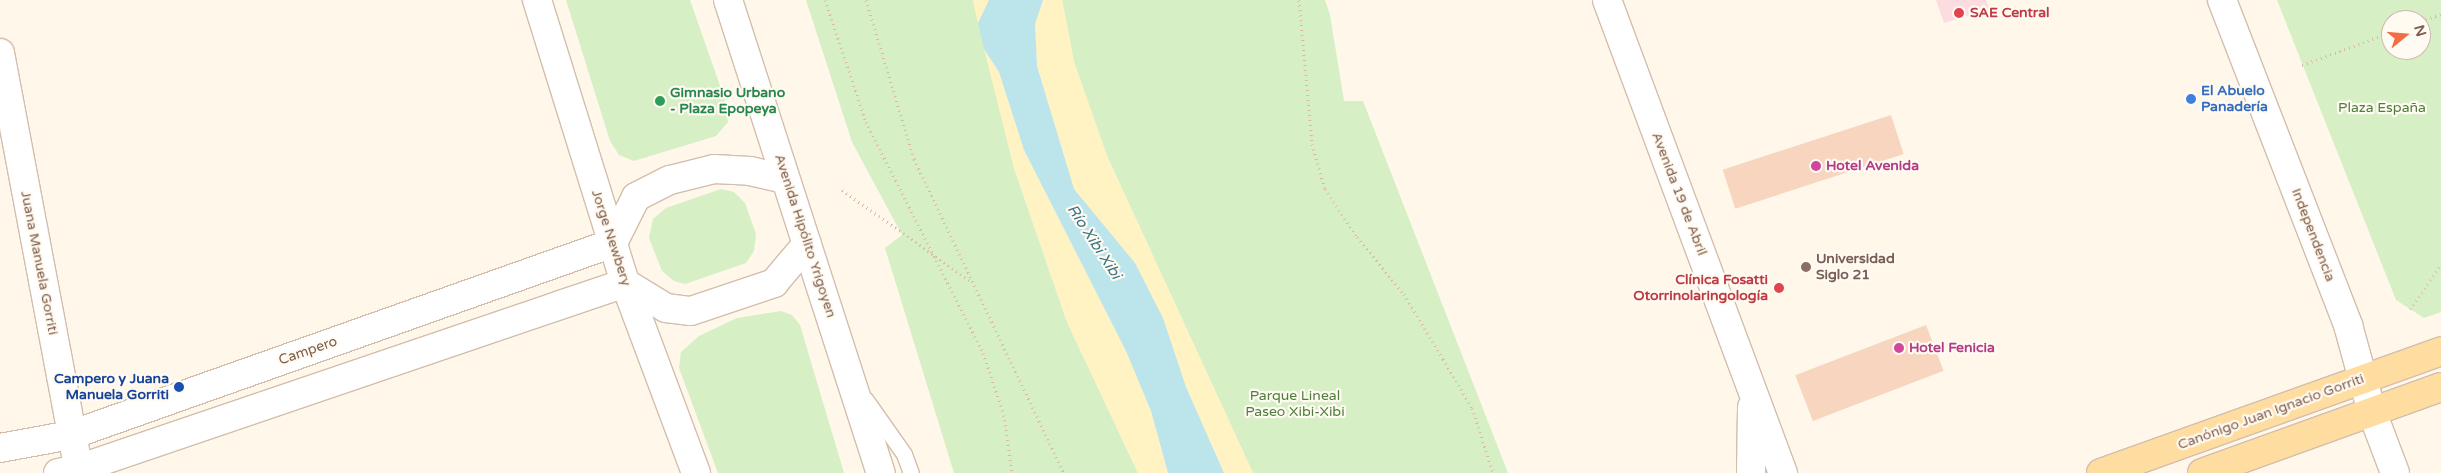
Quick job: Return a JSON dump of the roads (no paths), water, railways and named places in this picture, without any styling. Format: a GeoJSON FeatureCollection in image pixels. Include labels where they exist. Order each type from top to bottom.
{"type":"FeatureCollection","features":[{"type":"Feature","properties":{"kind":"main road","name":"Canónigo Juan Ignacio Gorriti"},"geometry":{"type":"LineString","coordinates":[[2101,473],[2441,351]]}},
{"type":"Feature","properties":{"kind":"main road"},"geometry":{"type":"LineString","coordinates":[[2202,473],[2441,387]]}},
{"type":"Feature","properties":{"kind":"street","name":"Jorge Newbery"},"geometry":{"type":"LineString","coordinates":[[537,0],[625,283],[696,473]]}},
{"type":"Feature","properties":{"kind":"street","name":"Avenida Hipólito Yrigoyen"},"geometry":{"type":"LineString","coordinates":[[728,0],[881,473]]}},
{"type":"Feature","properties":{"kind":"street","name":"Avenida 19 de Abril"},"geometry":{"type":"LineString","coordinates":[[1606,0],[1783,473]]}},
{"type":"Feature","properties":{"kind":"street","name":"Independencia"},"geometry":{"type":"LineString","coordinates":[[2222,0],[2348,325],[2365,378],[2372,412],[2395,473]]}},
{"type":"Feature","properties":{"kind":"street","name":"Juana Manuela Gorriti"},"geometry":{"type":"LineString","coordinates":[[0,53],[71,434],[72,472]]}},
{"type":"Feature","properties":{"kind":"street"},"geometry":{"type":"LineString","coordinates":[[613,243],[636,197],[670,180],[714,169],[750,171],[786,179]]}},
{"type":"Feature","properties":{"kind":"street","name":"Campero"},"geometry":{"type":"LineString","coordinates":[[0,448],[71,434],[613,243]]}},
{"type":"Feature","properties":{"kind":"street"},"geometry":{"type":"LineString","coordinates":[[72,472],[625,283],[666,308],[691,311],[774,283],[807,244]]}},
{"type":"Feature","properties":{"kind":"street"},"geometry":{"type":"LineString","coordinates":[[1750,473],[1752,388]]}},
{"type":"Feature","properties":{"kind":"lane"},"geometry":{"type":"LineString","coordinates":[[853,382],[904,454],[910,473]]}},
{"type":"Feature","properties":{"kind":"water","name":"Río Xibi Xibi"},"geometry":{"type":"Polygon","coordinates":[[[989,0],[1043,0],[1035,24],[1037,66],[1074,189],[1135,263],[1163,318],[1186,387],[1224,473],[1168,473],[1151,411],[1126,351],[1024,150],[999,72],[984,49],[978,23],[989,0]]]}},
{"type":"Feature","properties":{"kind":"place","name":"SAE Central"},"geometry":{"type":"Point","coordinates":[1959,13]}},
{"type":"Feature","properties":{"kind":"place","name":"El Abuelo Panadería"},"geometry":{"type":"Point","coordinates":[2191,99]}},
{"type":"Feature","properties":{"kind":"place","name":"Gimnasio Urbano - Plaza Epopeya"},"geometry":{"type":"Point","coordinates":[660,101]}},
{"type":"Feature","properties":{"kind":"place","name":"Hotel Avenida"},"geometry":{"type":"Point","coordinates":[1816,166]}},
{"type":"Feature","properties":{"kind":"place","name":"Universidad Siglo 21"},"geometry":{"type":"Point","coordinates":[1806,267]}},
{"type":"Feature","properties":{"kind":"place","name":"Clínica Fosatti Otorrinolaringología"},"geometry":{"type":"Point","coordinates":[1779,288]}},
{"type":"Feature","properties":{"kind":"place","name":"Hotel Fenicia"},"geometry":{"type":"Point","coordinates":[1899,348]}},
{"type":"Feature","properties":{"kind":"place","name":"Campero y Juana Manuela Gorriti"},"geometry":{"type":"Point","coordinates":[179,387]}},
{"type":"Feature","properties":{"kind":"park label","name":"Plaza España"},"geometry":{"type":"Point","coordinates":[2382,108]}},
{"type":"Feature","properties":{"kind":"park label","name":"Parque Lineal Paseo Xibi-Xibi"},"geometry":{"type":"Point","coordinates":[1295,404]}}]}
